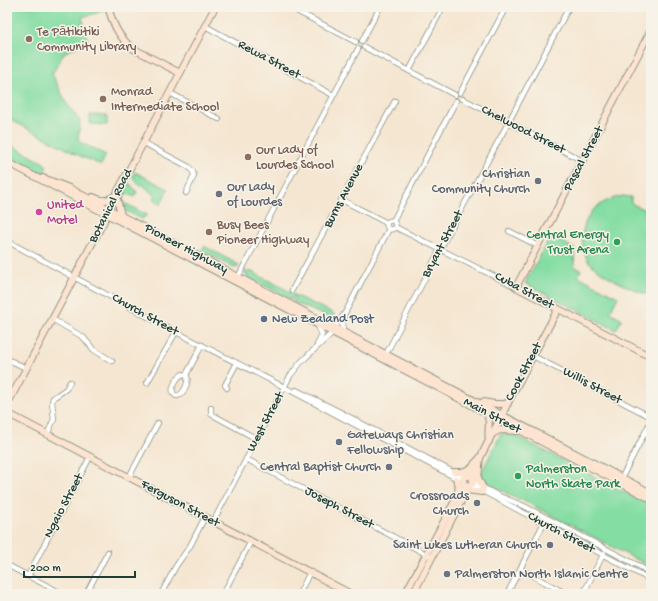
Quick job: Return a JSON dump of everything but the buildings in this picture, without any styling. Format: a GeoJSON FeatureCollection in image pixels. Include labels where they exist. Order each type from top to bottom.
{"type":"FeatureCollection","features":[{"type":"Feature","properties":{"kind":"main road","name":"Botanical Road"},"geometry":{"type":"LineString","coordinates":[[7,406],[215,7]]}},
{"type":"Feature","properties":{"kind":"main road"},"geometry":{"type":"LineString","coordinates":[[109,8],[116,29],[125,42],[132,48],[180,73]]}},
{"type":"Feature","properties":{"kind":"main road","name":"Pascal Street"},"geometry":{"type":"LineString","coordinates":[[516,287],[651,30]]}},
{"type":"Feature","properties":{"kind":"main road","name":"Pioneer Highway"},"geometry":{"type":"LineString","coordinates":[[7,162],[36,176],[59,190],[108,212],[120,215],[280,302],[317,324],[334,330]]}},
{"type":"Feature","properties":{"kind":"main road","name":"Pioneer Highway"},"geometry":{"type":"LineString","coordinates":[[36,176],[53,181],[108,212],[237,279]]}},
{"type":"Feature","properties":{"kind":"main road"},"geometry":{"type":"LineString","coordinates":[[53,181],[68,185],[99,200],[108,201],[116,195],[120,215]]}},
{"type":"Feature","properties":{"kind":"main road","name":"Cuba Street"},"geometry":{"type":"LineString","coordinates":[[516,287],[651,357]]}},
{"type":"Feature","properties":{"kind":"main road","name":"Pioneer Highway"},"geometry":{"type":"LineString","coordinates":[[280,302],[306,312],[334,330]]}},
{"type":"Feature","properties":{"kind":"main road","name":"Cook Street"},"geometry":{"type":"LineString","coordinates":[[413,594],[429,556],[476,466],[475,463],[480,458],[490,441],[508,403],[558,309]]}},
{"type":"Feature","properties":{"kind":"main road","name":"Main Street"},"geometry":{"type":"LineString","coordinates":[[334,330],[343,331],[475,400],[521,432],[651,500]]}},
{"type":"Feature","properties":{"kind":"main road","name":"Main Street"},"geometry":{"type":"LineString","coordinates":[[334,330],[364,349],[487,414],[501,417],[651,493]]}},
{"type":"Feature","properties":{"kind":"main road"},"geometry":{"type":"LineString","coordinates":[[475,400],[495,405],[508,403]]}},
{"type":"Feature","properties":{"kind":"main road"},"geometry":{"type":"LineString","coordinates":[[7,406],[9,411],[8,415]]}},
{"type":"Feature","properties":{"kind":"main road"},"geometry":{"type":"LineString","coordinates":[[487,414],[489,420],[487,433],[490,441]]}},
{"type":"Feature","properties":{"kind":"main road","name":"Ferguson Street"},"geometry":{"type":"LineString","coordinates":[[8,415],[352,594]]}},
{"type":"Feature","properties":{"kind":"main road"},"geometry":{"type":"LineString","coordinates":[[494,433],[500,430],[521,432]]}},
{"type":"Feature","properties":{"kind":"main road"},"geometry":{"type":"LineString","coordinates":[[454,472],[462,472],[476,466],[482,490]]}},
{"type":"Feature","properties":{"kind":"main road"},"geometry":{"type":"LineString","coordinates":[[456,479],[459,485],[457,496]]}},
{"type":"Feature","properties":{"kind":"main road"},"geometry":{"type":"LineString","coordinates":[[468,482],[482,490]]}},
{"type":"Feature","properties":{"kind":"main road","name":"Cook Street"},"geometry":{"type":"LineString","coordinates":[[455,507],[457,496],[468,482]]}},
{"type":"Feature","properties":{"kind":"main road","name":"Cook Street"},"geometry":{"type":"LineString","coordinates":[[405,594],[429,556]]}},
{"type":"Feature","properties":{"kind":"street"},"geometry":{"type":"LineString","coordinates":[[109,8],[119,7]]}},
{"type":"Feature","properties":{"kind":"street"},"geometry":{"type":"LineString","coordinates":[[288,7],[356,42],[360,40],[362,41]]}},
{"type":"Feature","properties":{"kind":"street"},"geometry":{"type":"LineString","coordinates":[[364,47],[364,43],[362,41],[380,7]]}},
{"type":"Feature","properties":{"kind":"street"},"geometry":{"type":"LineString","coordinates":[[409,71],[443,7]]}},
{"type":"Feature","properties":{"kind":"street"},"geometry":{"type":"LineString","coordinates":[[455,95],[458,92],[460,93],[506,7]]}},
{"type":"Feature","properties":{"kind":"street","name":"Bryant Street"},"geometry":{"type":"LineString","coordinates":[[386,354],[440,249],[569,7]]}},
{"type":"Feature","properties":{"kind":"street","name":"Rewa Street"},"geometry":{"type":"LineString","coordinates":[[205,26],[333,94]]}},
{"type":"Feature","properties":{"kind":"street"},"geometry":{"type":"LineString","coordinates":[[356,42],[355,46],[358,48]]}},
{"type":"Feature","properties":{"kind":"street"},"geometry":{"type":"LineString","coordinates":[[358,48],[360,49],[364,47],[455,95]]}},
{"type":"Feature","properties":{"kind":"street"},"geometry":{"type":"LineString","coordinates":[[237,279],[358,48]]}},
{"type":"Feature","properties":{"kind":"street"},"geometry":{"type":"LineString","coordinates":[[456,101],[461,101],[463,99],[463,96],[460,93]]}},
{"type":"Feature","properties":{"kind":"street"},"geometry":{"type":"LineString","coordinates":[[170,94],[219,119]]}},
{"type":"Feature","properties":{"kind":"street"},"geometry":{"type":"LineString","coordinates":[[393,221],[456,101],[454,97],[455,95]]}},
{"type":"Feature","properties":{"kind":"street","name":"Chelwood Street"},"geometry":{"type":"LineString","coordinates":[[463,99],[583,161]]}},
{"type":"Feature","properties":{"kind":"street","name":"Burns Avenue"},"geometry":{"type":"LineString","coordinates":[[292,290],[395,100]]}},
{"type":"Feature","properties":{"kind":"street"},"geometry":{"type":"LineString","coordinates":[[144,143],[189,167],[194,176],[186,193]]}},
{"type":"Feature","properties":{"kind":"street"},"geometry":{"type":"LineString","coordinates":[[342,200],[387,223]]}},
{"type":"Feature","properties":{"kind":"street"},"geometry":{"type":"LineString","coordinates":[[387,223],[390,220],[393,221]]}},
{"type":"Feature","properties":{"kind":"street"},"geometry":{"type":"LineString","coordinates":[[388,229],[391,230],[395,227],[396,223],[393,221]]}},
{"type":"Feature","properties":{"kind":"street"},"geometry":{"type":"LineString","coordinates":[[343,331],[342,324],[345,313],[388,229],[386,226],[387,223]]}},
{"type":"Feature","properties":{"kind":"street","name":"Cuba Street"},"geometry":{"type":"LineString","coordinates":[[395,227],[516,287]]}},
{"type":"Feature","properties":{"kind":"street"},"geometry":{"type":"LineString","coordinates":[[509,231],[538,246]]}},
{"type":"Feature","properties":{"kind":"street","name":"Church Street"},"geometry":{"type":"LineString","coordinates":[[7,241],[176,332],[284,387],[456,479],[468,482]]}},
{"type":"Feature","properties":{"kind":"street","name":"West Street"},"geometry":{"type":"LineString","coordinates":[[213,522],[290,376],[317,346],[329,337],[340,318],[345,313]]}},
{"type":"Feature","properties":{"kind":"street"},"geometry":{"type":"LineString","coordinates":[[52,319],[83,337],[94,350],[112,361]]}},
{"type":"Feature","properties":{"kind":"street"},"geometry":{"type":"LineString","coordinates":[[317,324],[322,335],[317,346]]}},
{"type":"Feature","properties":{"kind":"street"},"geometry":{"type":"LineString","coordinates":[[147,383],[176,332]]}},
{"type":"Feature","properties":{"kind":"street"},"geometry":{"type":"LineString","coordinates":[[186,375],[180,375],[172,389],[173,394],[176,396],[180,396],[182,394],[188,383],[188,378],[186,375],[202,345]]}},
{"type":"Feature","properties":{"kind":"street","name":"Willis Street"},"geometry":{"type":"LineString","coordinates":[[534,356],[651,417]]}},
{"type":"Feature","properties":{"kind":"street"},"geometry":{"type":"LineString","coordinates":[[7,359],[26,368]]}},
{"type":"Feature","properties":{"kind":"street"},"geometry":{"type":"LineString","coordinates":[[227,388],[225,385],[237,364]]}},
{"type":"Feature","properties":{"kind":"street"},"geometry":{"type":"LineString","coordinates":[[47,434],[54,419],[53,398],[66,389],[70,382]]}},
{"type":"Feature","properties":{"kind":"street","name":"Church Street"},"geometry":{"type":"LineString","coordinates":[[284,387],[297,391],[340,412],[454,472],[468,482],[544,524],[651,580]]}},
{"type":"Feature","properties":{"kind":"street"},"geometry":{"type":"LineString","coordinates":[[211,408],[211,414],[257,439]]}},
{"type":"Feature","properties":{"kind":"street"},"geometry":{"type":"LineString","coordinates":[[622,477],[651,421]]}},
{"type":"Feature","properties":{"kind":"street"},"geometry":{"type":"LineString","coordinates":[[129,477],[158,423]]}},
{"type":"Feature","properties":{"kind":"street","name":"Ngaio Street"},"geometry":{"type":"LineString","coordinates":[[28,576],[90,457]]}},
{"type":"Feature","properties":{"kind":"street","name":"Joseph Street"},"geometry":{"type":"LineString","coordinates":[[246,459],[429,556]]}},
{"type":"Feature","properties":{"kind":"street","name":"Church Street"},"geometry":{"type":"LineString","coordinates":[[482,490],[523,506],[639,566],[651,574]]}},
{"type":"Feature","properties":{"kind":"street"},"geometry":{"type":"LineString","coordinates":[[161,594],[205,518]]}},
{"type":"Feature","properties":{"kind":"street"},"geometry":{"type":"LineString","coordinates":[[507,594],[547,518]]}},
{"type":"Feature","properties":{"kind":"street"},"geometry":{"type":"LineString","coordinates":[[223,594],[251,541]]}},
{"type":"Feature","properties":{"kind":"street"},"geometry":{"type":"LineString","coordinates":[[583,594],[606,549]]}},
{"type":"Feature","properties":{"kind":"street"},"geometry":{"type":"LineString","coordinates":[[86,594],[108,552]]}},
{"type":"Feature","properties":{"kind":"street"},"geometry":{"type":"LineString","coordinates":[[7,565],[63,594]]}},
{"type":"Feature","properties":{"kind":"street"},"geometry":{"type":"LineString","coordinates":[[520,569],[567,594]]}},
{"type":"Feature","properties":{"kind":"street"},"geometry":{"type":"LineString","coordinates":[[299,594],[310,572]]}},
{"type":"Feature","properties":{"kind":"green space"},"geometry":{"type":"Polygon","coordinates":[[[7,7],[103,7],[104,11],[82,17],[88,40],[64,53],[52,74],[67,104],[80,121],[78,141],[106,155],[101,165],[80,156],[7,118],[7,7]]]}},
{"type":"Feature","properties":{"kind":"green space"},"geometry":{"type":"Polygon","coordinates":[[[90,115],[107,115],[107,125],[90,124],[90,115]]]}},
{"type":"Feature","properties":{"kind":"green space"},"geometry":{"type":"Polygon","coordinates":[[[7,143],[44,163],[47,167],[42,174],[7,158],[7,143]]]}},
{"type":"Feature","properties":{"kind":"green space"},"geometry":{"type":"Polygon","coordinates":[[[135,172],[168,189],[160,205],[155,199],[153,199],[155,196],[142,184],[140,186],[132,178],[135,172]]]}},
{"type":"Feature","properties":{"kind":"green space"},"geometry":{"type":"Polygon","coordinates":[[[129,183],[137,192],[135,197],[126,193],[123,201],[147,215],[142,219],[122,209],[121,207],[122,197],[129,183]]]}},
{"type":"Feature","properties":{"kind":"green space","name":"Central Energy Trust Arena"},"geometry":{"type":"Polygon","coordinates":[[[623,196],[631,197],[631,203],[651,213],[651,295],[628,287],[601,272],[589,262],[583,249],[582,235],[589,215],[596,207],[611,199],[623,196]]]}},
{"type":"Feature","properties":{"kind":"green space"},"geometry":{"type":"Polygon","coordinates":[[[551,236],[575,249],[574,266],[581,270],[578,276],[618,297],[610,312],[622,319],[616,330],[525,283],[551,236]]]}},
{"type":"Feature","properties":{"kind":"green space"},"geometry":{"type":"Polygon","coordinates":[[[204,246],[239,265],[238,267],[234,268],[202,251],[204,246]]]}},
{"type":"Feature","properties":{"kind":"green space"},"geometry":{"type":"Polygon","coordinates":[[[245,271],[252,272],[295,295],[291,301],[289,298],[247,277],[245,271]]]}},
{"type":"Feature","properties":{"kind":"green space"},"geometry":{"type":"Polygon","coordinates":[[[296,296],[333,313],[337,319],[332,320],[293,302],[296,296]]]}},
{"type":"Feature","properties":{"kind":"green space"},"geometry":{"type":"Polygon","coordinates":[[[501,434],[512,434],[651,506],[651,567],[520,499],[517,499],[483,480],[481,473],[501,434]]]}},
{"type":"Feature","properties":{"kind":"place","name":"Te Pātikitiki Community Library"},"geometry":{"type":"Point","coordinates":[29,39]}},
{"type":"Feature","properties":{"kind":"place","name":"Monrad Intermediate School"},"geometry":{"type":"Point","coordinates":[103,99]}},
{"type":"Feature","properties":{"kind":"place","name":"Our Lady of Lourdes School"},"geometry":{"type":"Point","coordinates":[248,157]}},
{"type":"Feature","properties":{"kind":"place","name":"Christian Community Church"},"geometry":{"type":"Point","coordinates":[538,181]}},
{"type":"Feature","properties":{"kind":"place","name":"Our Lady of Lourdes"},"geometry":{"type":"Point","coordinates":[219,194]}},
{"type":"Feature","properties":{"kind":"place","name":"United Motel"},"geometry":{"type":"Point","coordinates":[39,212]}},
{"type":"Feature","properties":{"kind":"place","name":"Busy Bees Pioneer Highway"},"geometry":{"type":"Point","coordinates":[209,232]}},
{"type":"Feature","properties":{"kind":"place","name":"Central Energy Trust Arena"},"geometry":{"type":"Point","coordinates":[617,242]}},
{"type":"Feature","properties":{"kind":"place","name":"New Zealand Post"},"geometry":{"type":"Point","coordinates":[264,319]}},
{"type":"Feature","properties":{"kind":"place","name":"Gateways Christian Fellowship"},"geometry":{"type":"Point","coordinates":[339,442]}},
{"type":"Feature","properties":{"kind":"place","name":"Central Baptist Church"},"geometry":{"type":"Point","coordinates":[389,467]}},
{"type":"Feature","properties":{"kind":"place","name":"Palmerston North Skate Park"},"geometry":{"type":"Point","coordinates":[518,476]}},
{"type":"Feature","properties":{"kind":"place","name":"Crossroads Church"},"geometry":{"type":"Point","coordinates":[477,503]}},
{"type":"Feature","properties":{"kind":"place","name":"Saint Lukes Lutheran Church"},"geometry":{"type":"Point","coordinates":[550,545]}},
{"type":"Feature","properties":{"kind":"place","name":"Palmerston North Islamic Centre"},"geometry":{"type":"Point","coordinates":[447,574]}}]}
